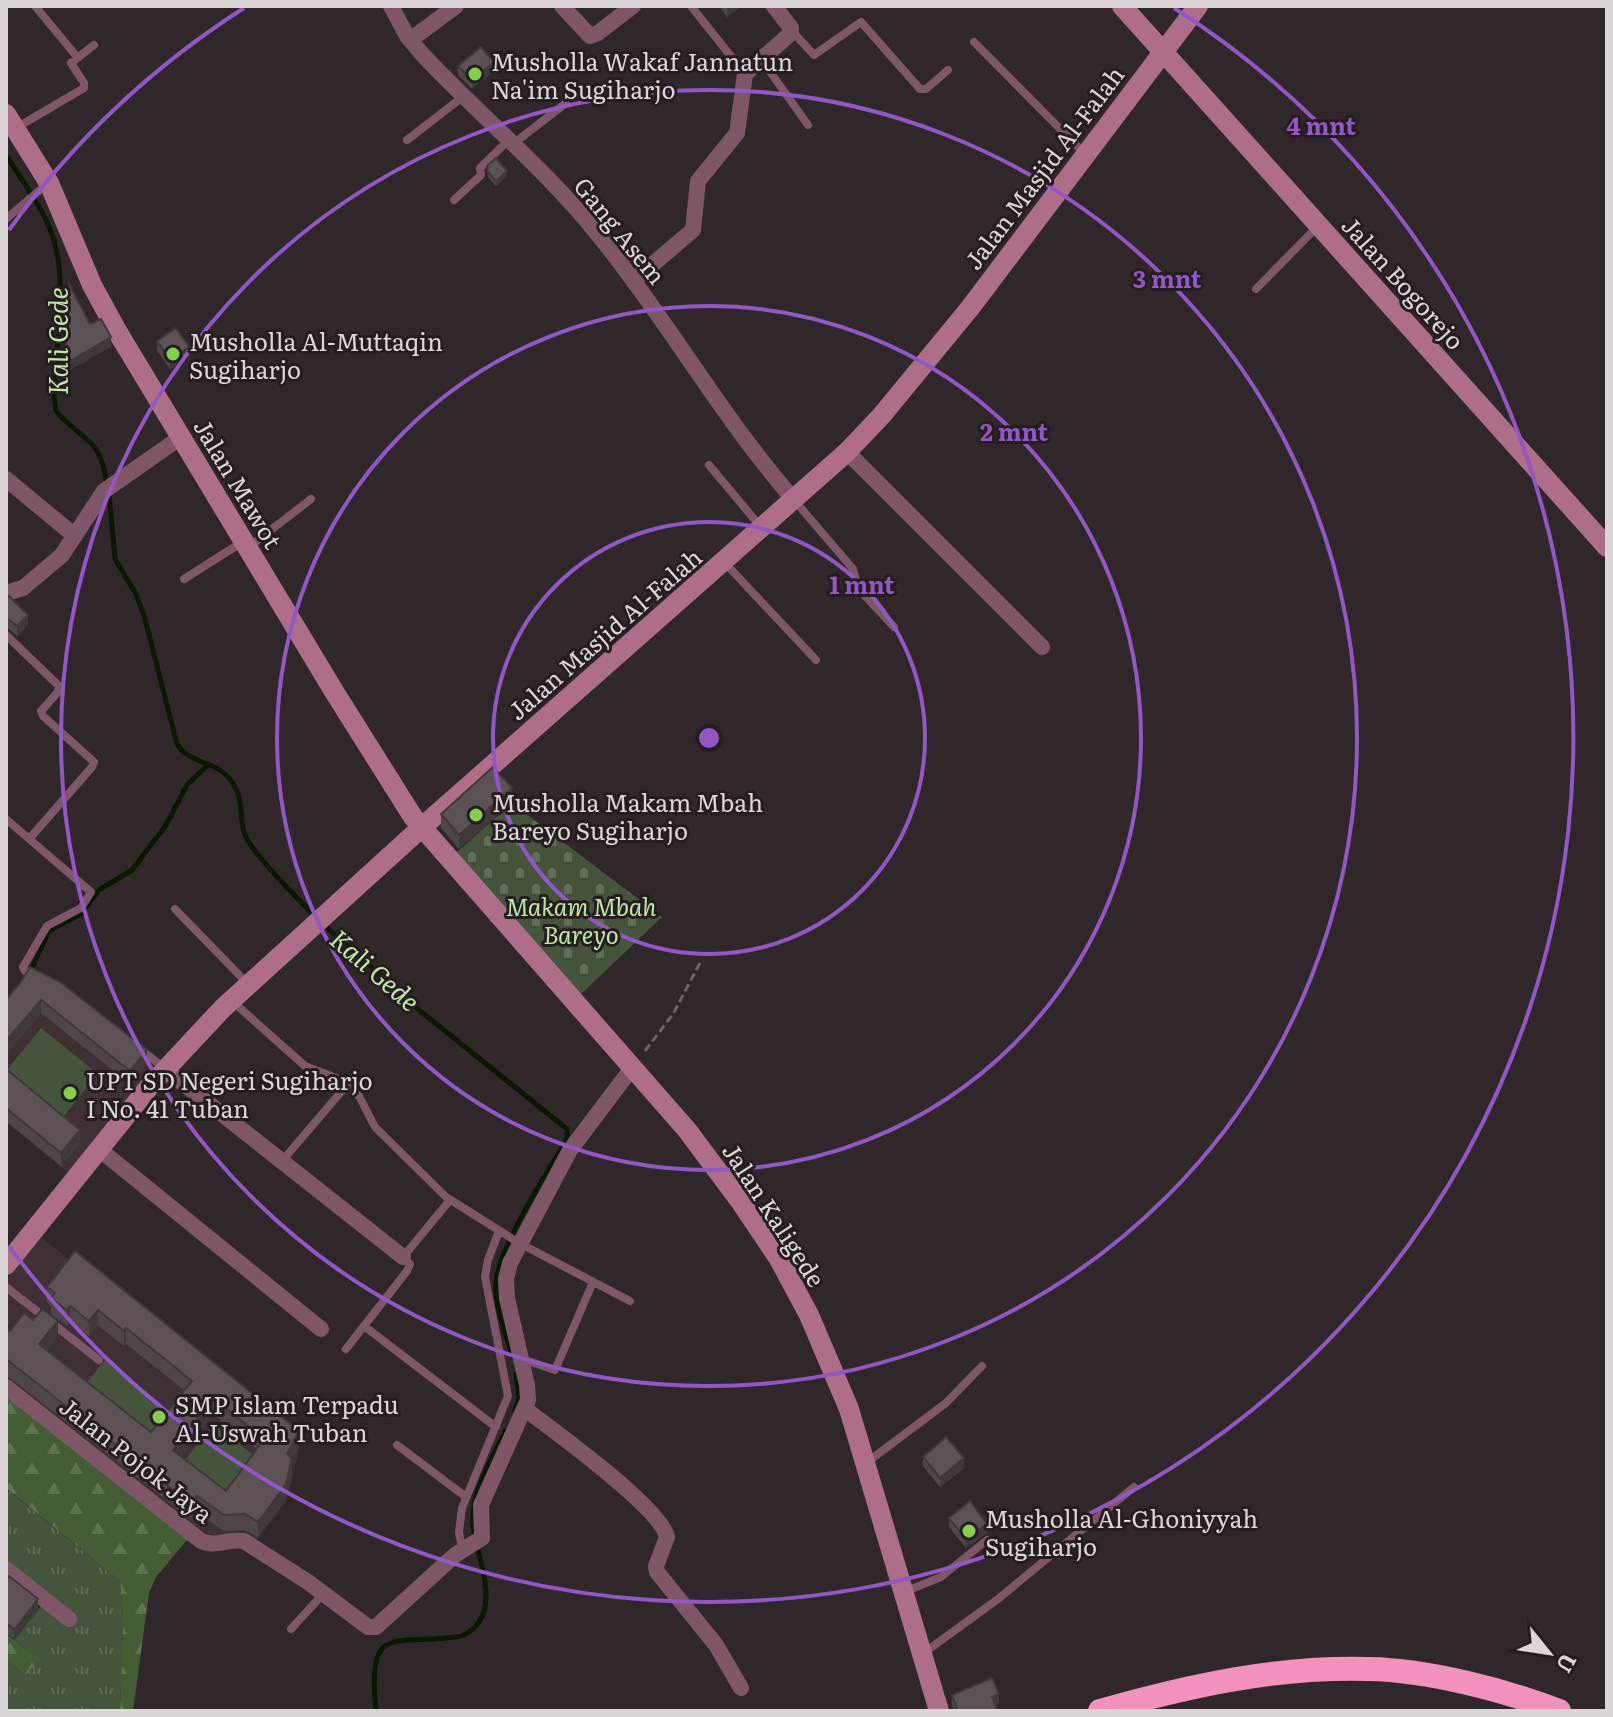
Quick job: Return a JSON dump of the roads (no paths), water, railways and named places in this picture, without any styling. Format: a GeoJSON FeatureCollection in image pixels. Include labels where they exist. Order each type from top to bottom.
{"type":"FeatureCollection","features":[{"type":"Feature","properties":{"kind":"highway"},"geometry":{"type":"LineString","coordinates":[[1100,1711],[1204,1685],[1292,1672],[1346,1669],[1428,1676],[1509,1695],[1559,1711]]}},
{"type":"Feature","properties":{"kind":"street","name":"Gang Asem"},"geometry":{"type":"LineString","coordinates":[[391,6],[410,40],[579,210],[633,281],[742,438],[795,501]]}},
{"type":"Feature","properties":{"kind":"street"},"geometry":{"type":"LineString","coordinates":[[410,40],[456,6]]}},
{"type":"Feature","properties":{"kind":"street"},"geometry":{"type":"LineString","coordinates":[[562,6],[590,36],[633,6]]}},
{"type":"Feature","properties":{"kind":"street"},"geometry":{"type":"LineString","coordinates":[[633,281],[693,230],[698,181],[737,135],[745,74],[791,30],[774,6]]}},
{"type":"Feature","properties":{"kind":"street","name":"Jalan Bogorejo"},"geometry":{"type":"LineString","coordinates":[[1122,6],[1607,547]]}},
{"type":"Feature","properties":{"kind":"street","name":"Jalan Masjid Al-Falah"},"geometry":{"type":"LineString","coordinates":[[6,1265],[165,1069],[232,1000],[421,828],[847,452],[946,338],[1198,6]]}},
{"type":"Feature","properties":{"kind":"street","name":"Jalan Mawot"},"geometry":{"type":"LineString","coordinates":[[11,121],[92,285],[344,707],[421,828]]}},
{"type":"Feature","properties":{"kind":"street"},"geometry":{"type":"LineString","coordinates":[[6,593],[18,591],[62,555],[108,487],[181,437]]}},
{"type":"Feature","properties":{"kind":"street"},"geometry":{"type":"LineString","coordinates":[[847,452],[1042,647]]}},
{"type":"Feature","properties":{"kind":"street"},"geometry":{"type":"LineString","coordinates":[[6,479],[75,536]]}},
{"type":"Feature","properties":{"kind":"street","name":"Jalan Kaligede"},"geometry":{"type":"LineString","coordinates":[[421,828],[706,1154],[779,1259],[821,1343],[849,1409],[939,1711]]}},
{"type":"Feature","properties":{"kind":"street"},"geometry":{"type":"LineString","coordinates":[[469,1546],[482,1534],[481,1505],[525,1409],[528,1390],[506,1289],[510,1237],[632,1068]]}},
{"type":"Feature","properties":{"kind":"street"},"geometry":{"type":"LineString","coordinates":[[165,1069],[403,1257]]}},
{"type":"Feature","properties":{"kind":"street"},"geometry":{"type":"LineString","coordinates":[[99,1149],[321,1329]]}},
{"type":"Feature","properties":{"kind":"street","name":"Jalan Pojok Jaya"},"geometry":{"type":"LineString","coordinates":[[6,1387],[201,1541],[212,1545],[244,1541],[324,1593],[368,1627],[374,1628],[469,1546]]}},
{"type":"Feature","properties":{"kind":"street"},"geometry":{"type":"LineString","coordinates":[[525,1409],[613,1478],[661,1524],[667,1537],[657,1563],[657,1572],[716,1645],[741,1688]]}},
{"type":"Feature","properties":{"kind":"street"},"geometry":{"type":"LineString","coordinates":[[8,1574],[69,1619]]}},
{"type":"Feature","properties":{"kind":"lane"},"geometry":{"type":"LineString","coordinates":[[35,6],[78,58]]}},
{"type":"Feature","properties":{"kind":"lane"},"geometry":{"type":"LineString","coordinates":[[691,6],[745,74]]}},
{"type":"Feature","properties":{"kind":"lane"},"geometry":{"type":"LineString","coordinates":[[791,30],[814,55],[861,22],[922,90],[948,70]]}},
{"type":"Feature","properties":{"kind":"lane"},"geometry":{"type":"LineString","coordinates":[[974,42],[1086,155]]}},
{"type":"Feature","properties":{"kind":"lane"},"geometry":{"type":"LineString","coordinates":[[11,121],[84,88],[84,82],[71,66],[94,45]]}},
{"type":"Feature","properties":{"kind":"lane"},"geometry":{"type":"LineString","coordinates":[[761,59],[808,125]]}},
{"type":"Feature","properties":{"kind":"lane"},"geometry":{"type":"LineString","coordinates":[[407,140],[464,96]]}},
{"type":"Feature","properties":{"kind":"lane"},"geometry":{"type":"LineString","coordinates":[[454,200],[481,175],[479,168],[566,103]]}},
{"type":"Feature","properties":{"kind":"lane"},"geometry":{"type":"LineString","coordinates":[[6,219],[44,186]]}},
{"type":"Feature","properties":{"kind":"lane"},"geometry":{"type":"LineString","coordinates":[[1256,289],[1319,226]]}},
{"type":"Feature","properties":{"kind":"lane"},"geometry":{"type":"LineString","coordinates":[[709,465],[762,529]]}},
{"type":"Feature","properties":{"kind":"lane"},"geometry":{"type":"LineString","coordinates":[[184,579],[246,544],[311,499]]}},
{"type":"Feature","properties":{"kind":"lane"},"geometry":{"type":"LineString","coordinates":[[795,501],[853,569],[859,590],[894,627]]}},
{"type":"Feature","properties":{"kind":"lane"},"geometry":{"type":"LineString","coordinates":[[724,562],[816,660]]}},
{"type":"Feature","properties":{"kind":"lane"},"geometry":{"type":"LineString","coordinates":[[6,635],[59,686],[59,691],[43,708],[42,714],[94,762],[30,838]]}},
{"type":"Feature","properties":{"kind":"lane"},"geometry":{"type":"LineString","coordinates":[[6,819],[91,892],[81,908],[45,929],[24,964],[30,973],[44,979]]}},
{"type":"Feature","properties":{"kind":"lane"},"geometry":{"type":"LineString","coordinates":[[175,909],[249,984]]}},
{"type":"Feature","properties":{"kind":"lane"},"geometry":{"type":"LineString","coordinates":[[232,1000],[310,1069],[339,1079],[362,1098],[377,1129],[450,1200],[510,1237],[630,1301]]}},
{"type":"Feature","properties":{"kind":"lane"},"geometry":{"type":"LineString","coordinates":[[129,1040],[165,1069]]}},
{"type":"Feature","properties":{"kind":"lane"},"geometry":{"type":"LineString","coordinates":[[282,1161],[347,1085]]}},
{"type":"Feature","properties":{"kind":"lane"},"geometry":{"type":"LineString","coordinates":[[346,1349],[409,1269],[410,1264],[403,1257],[450,1200]]}},
{"type":"Feature","properties":{"kind":"lane"},"geometry":{"type":"LineString","coordinates":[[469,1546],[459,1527],[466,1497],[506,1405],[508,1388],[485,1277],[488,1260],[510,1237]]}},
{"type":"Feature","properties":{"kind":"lane"},"geometry":{"type":"LineString","coordinates":[[522,1359],[550,1371],[555,1370],[593,1282]]}},
{"type":"Feature","properties":{"kind":"lane"},"geometry":{"type":"LineString","coordinates":[[6,1287],[99,1360]]}},
{"type":"Feature","properties":{"kind":"lane"},"geometry":{"type":"LineString","coordinates":[[364,1326],[496,1427]]}},
{"type":"Feature","properties":{"kind":"lane"},"geometry":{"type":"LineString","coordinates":[[866,1463],[946,1403],[982,1366]]}},
{"type":"Feature","properties":{"kind":"lane"},"geometry":{"type":"LineString","coordinates":[[397,1445],[466,1497]]}},
{"type":"Feature","properties":{"kind":"lane"},"geometry":{"type":"LineString","coordinates":[[922,1654],[973,1619],[1134,1487]]}},
{"type":"Feature","properties":{"kind":"lane"},"geometry":{"type":"LineString","coordinates":[[904,1592],[941,1577],[987,1540]]}},
{"type":"Feature","properties":{"kind":"lane"},"geometry":{"type":"LineString","coordinates":[[291,1629],[324,1593]]}},
{"type":"Feature","properties":{"kind":"waterway","name":"Kali Gede"},"geometry":{"type":"LineString","coordinates":[[6,155],[42,212],[56,248],[60,283],[54,397],[56,411],[95,448],[107,484]]}},
{"type":"Feature","properties":{"kind":"waterway","name":"Kali Gede"},"geometry":{"type":"LineString","coordinates":[[109,494],[115,559],[136,594],[145,619],[177,744],[188,755],[217,768],[229,778],[238,794],[243,830],[251,846],[316,917]]}},
{"type":"Feature","properties":{"kind":"waterway"},"geometry":{"type":"LineString","coordinates":[[30,972],[49,931],[81,914],[99,890],[132,870],[166,825],[187,785],[209,764]]}},
{"type":"Feature","properties":{"kind":"waterway","name":"Kali Gede"},"geometry":{"type":"LineString","coordinates":[[323,924],[419,1010],[567,1129],[567,1139],[514,1231],[499,1269],[497,1302],[512,1356]]}},
{"type":"Feature","properties":{"kind":"waterway","name":"Kali Gede"},"geometry":{"type":"LineString","coordinates":[[515,1411],[519,1398],[516,1374]]}},
{"type":"Feature","properties":{"kind":"waterway","name":"Kali Gede"},"geometry":{"type":"LineString","coordinates":[[475,1537],[473,1509],[476,1496],[505,1431]]}},
{"type":"Feature","properties":{"kind":"waterway","name":"Kali Gede"},"geometry":{"type":"LineString","coordinates":[[376,1711],[374,1682],[381,1650],[402,1641],[462,1636],[481,1620],[486,1597],[477,1547]]}},
{"type":"Feature","properties":{"kind":"place","name":"Musholla Wakaf Jannatun Na'im Sugiharjo"},"geometry":{"type":"Point","coordinates":[475,74]}},
{"type":"Feature","properties":{"kind":"place","name":"Musholla Al-Muttaqin Sugiharjo"},"geometry":{"type":"Point","coordinates":[173,354]}},
{"type":"Feature","properties":{"kind":"place","name":"Musholla Makam Mbah Bareyo Sugiharjo"},"geometry":{"type":"Point","coordinates":[476,815]}},
{"type":"Feature","properties":{"kind":"place","name":"UPT SD Negeri Sugiharjo I No. 41 Tuban"},"geometry":{"type":"Point","coordinates":[70,1093]}},
{"type":"Feature","properties":{"kind":"place","name":"SMP Islam Terpadu Al-Uswah Tuban"},"geometry":{"type":"Point","coordinates":[159,1417]}},
{"type":"Feature","properties":{"kind":"place","name":"Musholla Al-Ghoniyyah Sugiharjo"},"geometry":{"type":"Point","coordinates":[969,1531]}},
{"type":"Feature","properties":{"kind":"park label","name":"Makam Mbah Bareyo"},"geometry":{"type":"Point","coordinates":[581,919]}}]}
